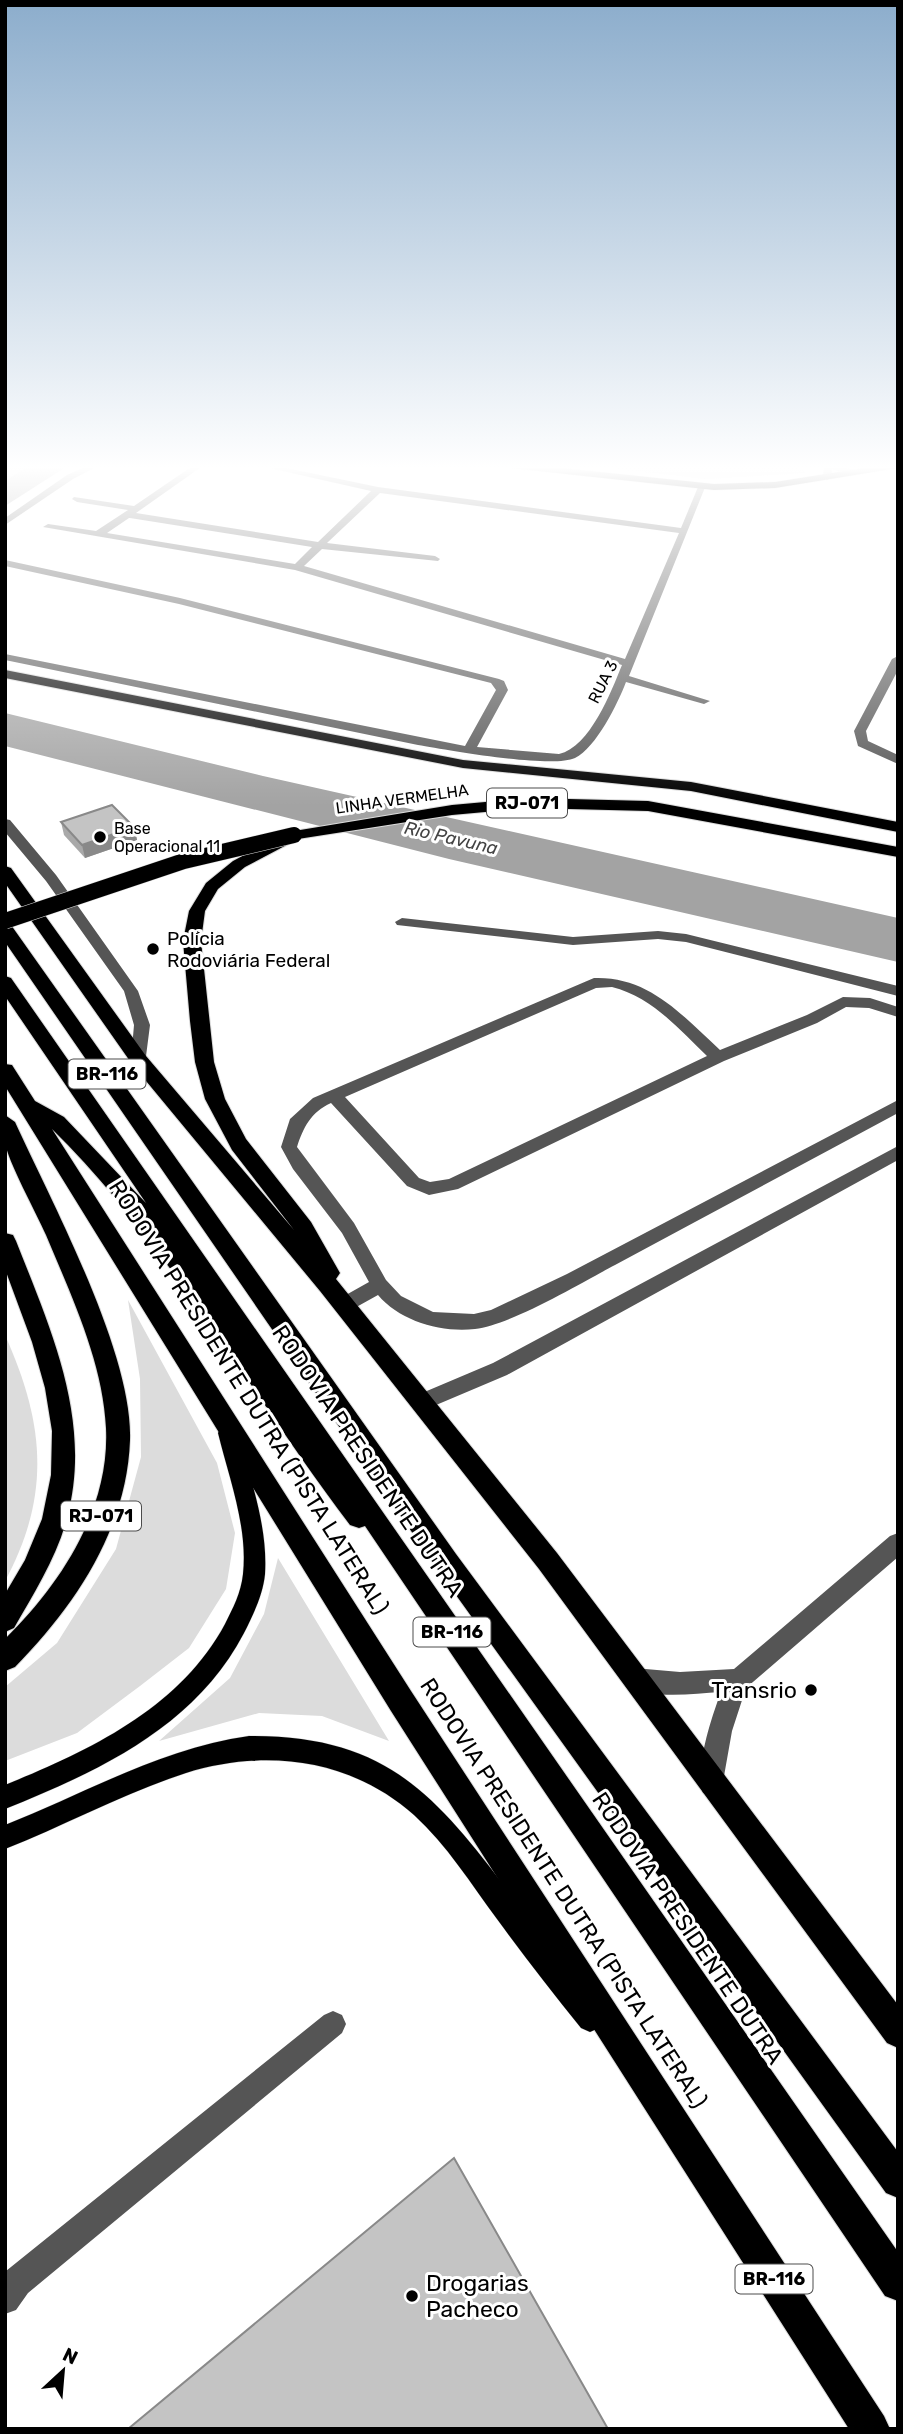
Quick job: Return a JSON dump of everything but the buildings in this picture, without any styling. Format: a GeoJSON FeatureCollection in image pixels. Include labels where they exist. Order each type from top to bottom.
{"type":"FeatureCollection","features":[{"type":"Feature","properties":{"kind":"highway"},"geometry":{"type":"LineString","coordinates":[[5,674],[487,768],[662,783],[764,799],[898,827]]}},
{"type":"Feature","properties":{"kind":"highway","name":"LINHA VERMELHA"},"geometry":{"type":"LineString","coordinates":[[5,920],[166,865],[237,846],[405,816],[530,803],[610,803],[674,810],[898,852]]}},
{"type":"Feature","properties":{"kind":"highway"},"geometry":{"type":"LineString","coordinates":[[719,817],[898,838]]}},
{"type":"Feature","properties":{"kind":"highway","name":"RJ-071"},"geometry":{"type":"LineString","coordinates":[[294,835],[223,876],[212,886],[197,911],[192,941],[204,1053],[215,1099],[222,1115],[324,1260],[336,1295]]}},
{"type":"Feature","properties":{"kind":"highway","name":"BR-116"},"geometry":{"type":"LineString","coordinates":[[5,871],[139,1060],[336,1295],[548,1561],[898,2032]]}},
{"type":"Feature","properties":{"kind":"highway","name":"RODOVIA PRESIDENTE DUTRA"},"geometry":{"type":"LineString","coordinates":[[5,929],[447,1562],[898,2181]]}},
{"type":"Feature","properties":{"kind":"highway","name":"RODOVIA PRESIDENTE DUTRA"},"geometry":{"type":"LineString","coordinates":[[5,982],[898,2283]]}},
{"type":"Feature","properties":{"kind":"highway","name":"RODOVIA PRESIDENTE DUTRA (PISTA LATERAL)"},"geometry":{"type":"LineString","coordinates":[[5,1070],[401,1701],[871,2429]]}},
{"type":"Feature","properties":{"kind":"highway"},"geometry":{"type":"LineString","coordinates":[[26,1104],[57,1122],[88,1151],[145,1215],[345,1503],[413,1576]]}},
{"type":"Feature","properties":{"kind":"highway","name":"RJ-071"},"geometry":{"type":"LineString","coordinates":[[5,1122],[84,1296],[114,1395],[118,1441],[112,1486],[74,1576],[44,1617],[5,1658]]}},
{"type":"Feature","properties":{"kind":"highway"},"geometry":{"type":"LineString","coordinates":[[5,1241],[60,1393],[66,1447],[64,1484],[50,1535],[27,1587],[5,1619]]}},
{"type":"Feature","properties":{"kind":"main road"},"geometry":{"type":"LineString","coordinates":[[5,1797],[116,1745],[159,1717],[199,1683],[219,1658],[251,1591],[254,1566],[253,1540],[224,1418]]}},
{"type":"Feature","properties":{"kind":"main road"},"geometry":{"type":"LineString","coordinates":[[5,1837],[163,1770],[212,1754],[283,1747],[323,1753],[360,1765],[398,1786],[447,1832],[676,2129]]}},
{"type":"Feature","properties":{"kind":"street"},"geometry":{"type":"LineString","coordinates":[[5,657],[469,750],[502,690],[500,683],[495,681],[180,601],[77,579]]}},
{"type":"Feature","properties":{"kind":"street"},"geometry":{"type":"LineString","coordinates":[[337,579],[630,664]]}},
{"type":"Feature","properties":{"kind":"street","name":"RUA 3"},"geometry":{"type":"LineString","coordinates":[[469,750],[559,758],[578,751],[592,734],[624,678],[663,579]]}},
{"type":"Feature","properties":{"kind":"street"},"geometry":{"type":"LineString","coordinates":[[898,659],[860,731],[862,743],[898,760]]}},
{"type":"Feature","properties":{"kind":"street"},"geometry":{"type":"LineString","coordinates":[[624,678],[704,701]]}},
{"type":"Feature","properties":{"kind":"street"},"geometry":{"type":"LineString","coordinates":[[5,823],[51,878],[131,991],[142,1025],[139,1060]]}},
{"type":"Feature","properties":{"kind":"street"},"geometry":{"type":"LineString","coordinates":[[402,922],[573,941],[658,935],[686,938],[898,990]]}},
{"type":"Feature","properties":{"kind":"street"},"geometry":{"type":"LineString","coordinates":[[718,1058],[649,996],[628,985],[603,981],[319,1102],[296,1123],[289,1147],[299,1165],[348,1227],[380,1285],[394,1301],[431,1319],[474,1322],[495,1317],[573,1279],[898,1106]]}},
{"type":"Feature","properties":{"kind":"street"},"geometry":{"type":"LineString","coordinates":[[334,1096],[414,1182],[429,1189],[452,1185],[718,1058],[812,1019],[843,1002],[870,1003],[898,1012]]}},
{"type":"Feature","properties":{"kind":"street"},"geometry":{"type":"LineString","coordinates":[[422,1402],[500,1369],[898,1152]]}},
{"type":"Feature","properties":{"kind":"street"},"geometry":{"type":"LineString","coordinates":[[336,1295],[380,1285]]}},
{"type":"Feature","properties":{"kind":"street"},"geometry":{"type":"LineString","coordinates":[[712,1784],[717,1740],[726,1705],[738,1680],[898,1543]]}},
{"type":"Feature","properties":{"kind":"street"},"geometry":{"type":"LineString","coordinates":[[634,1679],[680,1684],[738,1680]]}},
{"type":"Feature","properties":{"kind":"street"},"geometry":{"type":"LineString","coordinates":[[5,2299],[17,2282],[333,2024]]}},
{"type":"Feature","properties":{"kind":"shaded area"},"geometry":{"type":"Polygon","coordinates":[[[128,1300],[217,1463],[235,1533],[226,1589],[189,1648],[77,1733],[5,1761],[5,1687],[57,1643],[116,1549],[141,1457],[140,1379],[128,1300]]]}},
{"type":"Feature","properties":{"kind":"shaded area"},"geometry":{"type":"Polygon","coordinates":[[[5,1335],[28,1398],[35,1428],[37,1458],[36,1488],[30,1518],[20,1549],[5,1581],[5,1335]]]}},
{"type":"Feature","properties":{"kind":"shaded area"},"geometry":{"type":"Polygon","coordinates":[[[278,1558],[389,1741],[322,1716],[259,1713],[159,1741],[230,1678],[264,1614],[278,1558]]]}},
{"type":"Feature","properties":{"kind":"water","name":"Rio Pavuna"},"geometry":{"type":"Polygon","coordinates":[[[5,713],[263,776],[898,918],[898,962],[449,859],[5,746],[5,713]]]}},
{"type":"Feature","properties":{"kind":"place","name":"Base Operacional 11"},"geometry":{"type":"Point","coordinates":[100,837]}},
{"type":"Feature","properties":{"kind":"place","name":"Polícia Rodoviária Federal"},"geometry":{"type":"Point","coordinates":[153,949]}},
{"type":"Feature","properties":{"kind":"place","name":"Transrio"},"geometry":{"type":"Point","coordinates":[811,1690]}},
{"type":"Feature","properties":{"kind":"place","name":"Drogarias Pacheco"},"geometry":{"type":"Point","coordinates":[412,2296]}}]}
